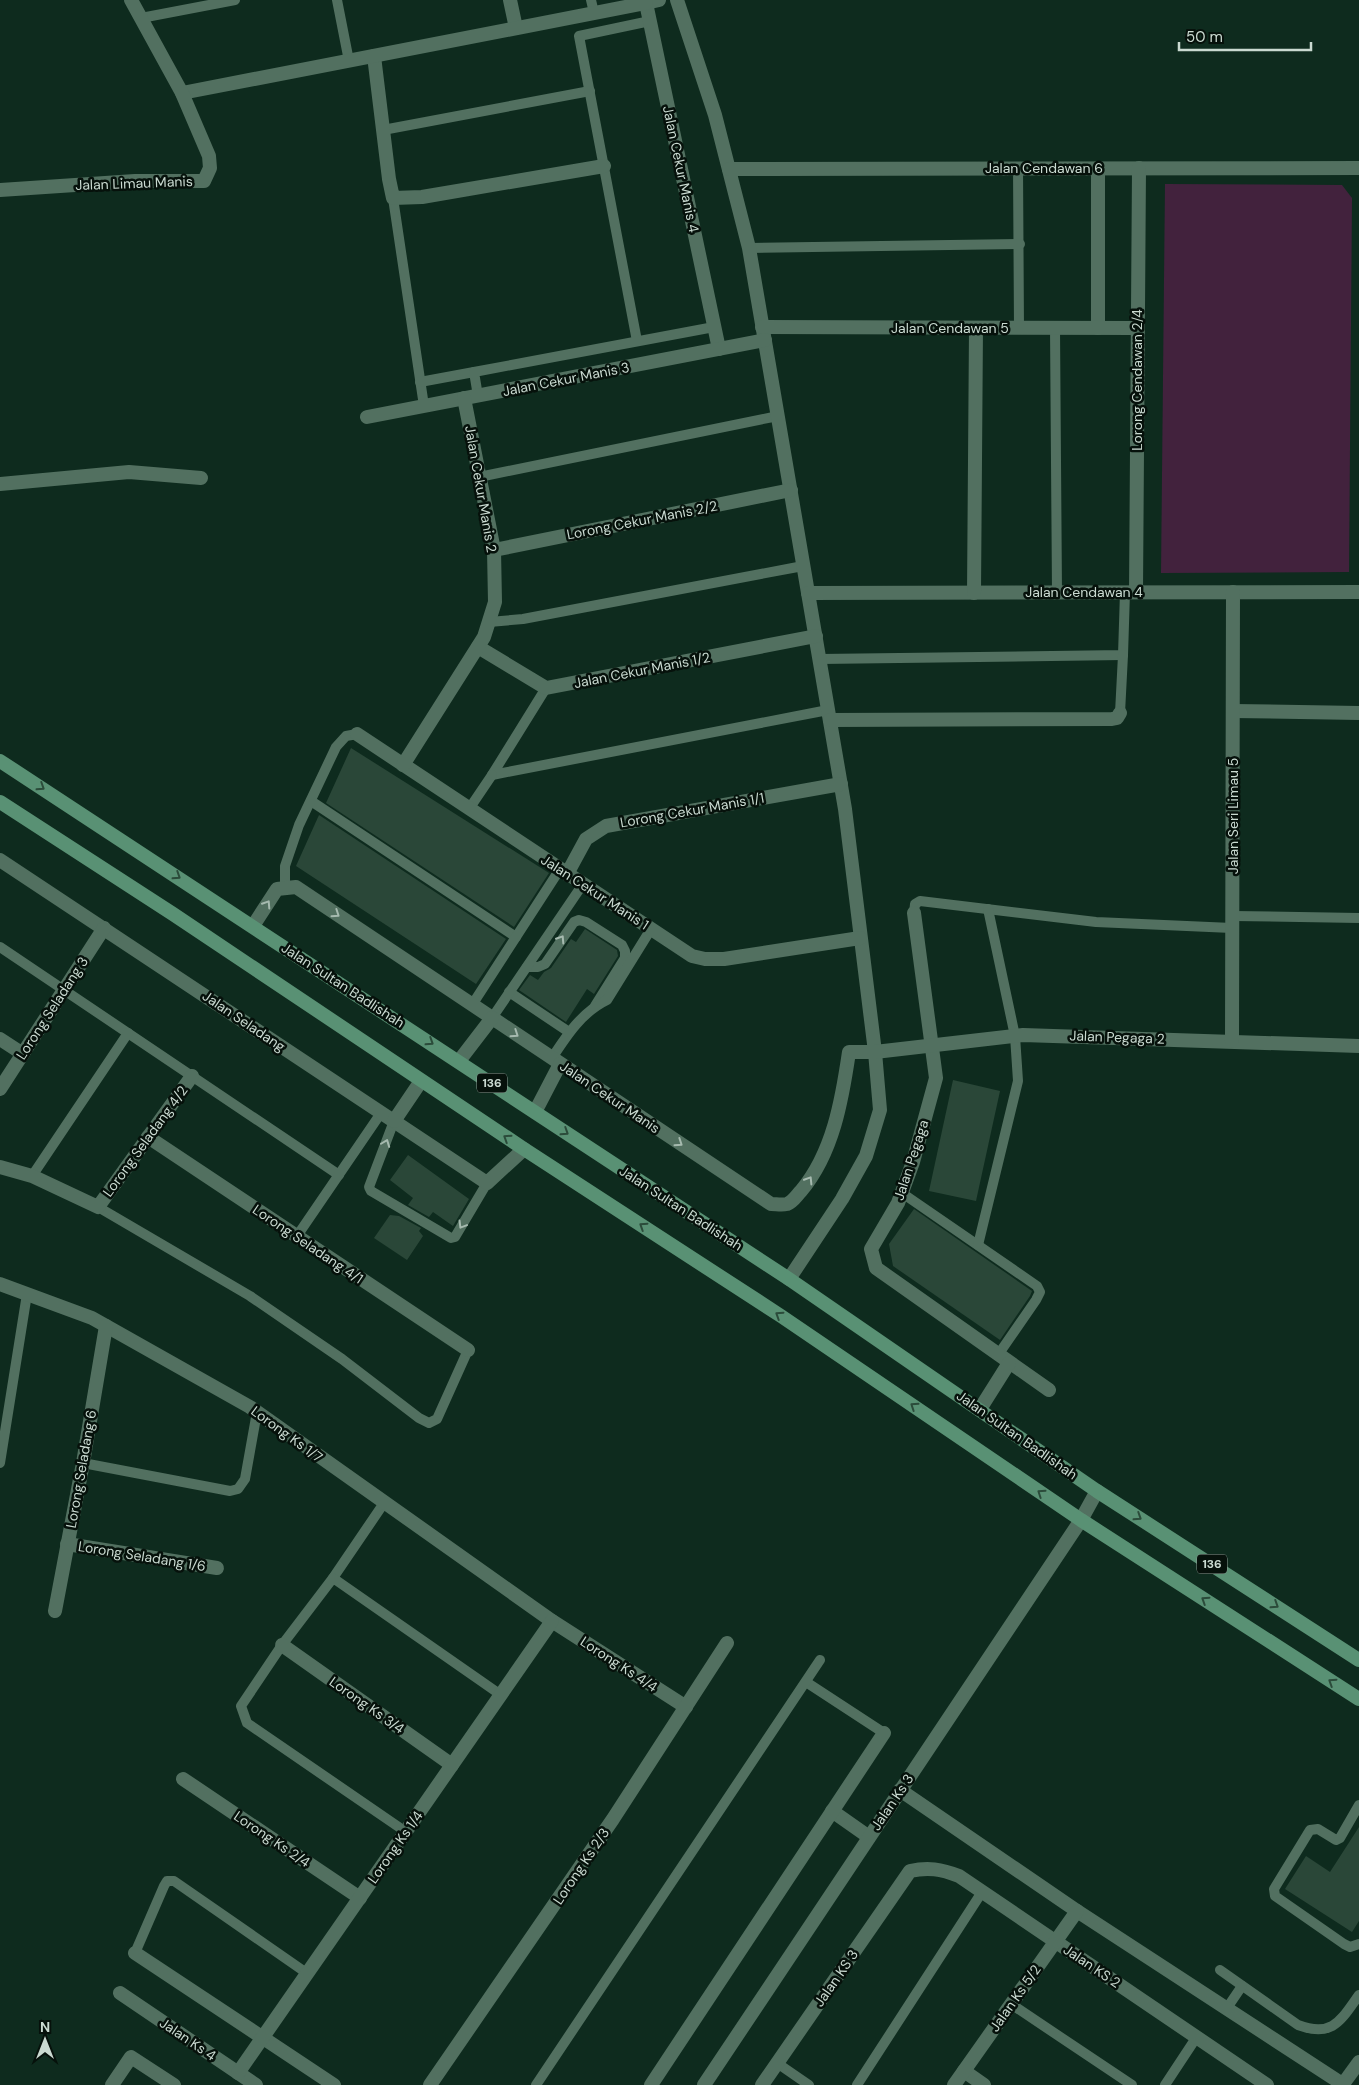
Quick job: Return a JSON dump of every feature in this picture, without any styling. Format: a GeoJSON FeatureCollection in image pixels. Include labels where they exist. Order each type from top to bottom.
{"type":"FeatureCollection","features":[{"type":"Feature","properties":{"kind":"main road","name":"Jalan Sultan Badlishah"},"geometry":{"type":"LineString","coordinates":[[0,761],[460,1061],[789,1279],[1097,1490],[1359,1660]]}},
{"type":"Feature","properties":{"kind":"main road","name":"136"},"geometry":{"type":"LineString","coordinates":[[0,802],[173,914],[524,1149],[782,1316],[1081,1520],[1359,1699]]}},
{"type":"Feature","properties":{"kind":"street"},"geometry":{"type":"LineString","coordinates":[[131,0],[182,93],[516,28],[593,6],[653,1]]}},
{"type":"Feature","properties":{"kind":"street"},"geometry":{"type":"LineString","coordinates":[[510,0],[516,28]]}},
{"type":"Feature","properties":{"kind":"street"},"geometry":{"type":"LineString","coordinates":[[677,0],[716,115],[749,248],[841,784],[875,1052],[880,1110],[866,1156],[842,1199],[789,1279]]}},
{"type":"Feature","properties":{"kind":"street","name":"Jalan Cekur Manis 4"},"geometry":{"type":"LineString","coordinates":[[653,1],[650,21],[719,349]]}},
{"type":"Feature","properties":{"kind":"street"},"geometry":{"type":"LineString","coordinates":[[374,56],[393,198],[422,197],[604,166]]}},
{"type":"Feature","properties":{"kind":"street","name":"Jalan Limau Manis"},"geometry":{"type":"LineString","coordinates":[[0,190],[135,181],[204,181],[210,168],[209,156],[182,93]]}},
{"type":"Feature","properties":{"kind":"street"},"geometry":{"type":"LineString","coordinates":[[1098,168],[1098,328]]}},
{"type":"Feature","properties":{"kind":"street","name":"Lorong Cendawan 2/4"},"geometry":{"type":"LineString","coordinates":[[1131,592],[1138,328],[1139,168]]}},
{"type":"Feature","properties":{"kind":"street","name":"Jalan Cendawan 6"},"geometry":{"type":"LineString","coordinates":[[729,169],[1359,168]]}},
{"type":"Feature","properties":{"kind":"street"},"geometry":{"type":"LineString","coordinates":[[974,592],[976,328]]}},
{"type":"Feature","properties":{"kind":"street","name":"Jalan Cendawan 5"},"geometry":{"type":"LineString","coordinates":[[764,334],[976,328],[1138,328]]}},
{"type":"Feature","properties":{"kind":"street","name":"Jalan Cekur Manis 3"},"geometry":{"type":"LineString","coordinates":[[367,417],[719,349],[764,334]]}},
{"type":"Feature","properties":{"kind":"street","name":"Jalan Cekur Manis 2"},"geometry":{"type":"LineString","coordinates":[[403,765],[484,637],[495,602],[494,550],[464,398]]}},
{"type":"Feature","properties":{"kind":"street"},"geometry":{"type":"LineString","coordinates":[[0,484],[129,472],[202,478]]}},
{"type":"Feature","properties":{"kind":"street","name":"Lorong Cekur Manis 2/2"},"geometry":{"type":"LineString","coordinates":[[494,550],[790,490]]}},
{"type":"Feature","properties":{"kind":"street","name":"Jalan Seri Limau 5"},"geometry":{"type":"LineString","coordinates":[[1232,1040],[1233,592]]}},
{"type":"Feature","properties":{"kind":"street","name":"Jalan Cendawan 4"},"geometry":{"type":"LineString","coordinates":[[808,593],[1359,592]]}},
{"type":"Feature","properties":{"kind":"street","name":"Jalan Cekur Manis 1/2"},"geometry":{"type":"LineString","coordinates":[[546,688],[816,636]]}},
{"type":"Feature","properties":{"kind":"street"},"geometry":{"type":"LineString","coordinates":[[478,647],[546,688]]}},
{"type":"Feature","properties":{"kind":"street"},"geometry":{"type":"LineString","coordinates":[[1233,711],[1359,713]]}},
{"type":"Feature","properties":{"kind":"street"},"geometry":{"type":"LineString","coordinates":[[829,715],[1112,719],[1117,718],[1120,713]]}},
{"type":"Feature","properties":{"kind":"street","name":"Jalan Cekur Manis 1"},"geometry":{"type":"LineString","coordinates":[[357,734],[692,956],[705,960],[724,959],[860,938]]}},
{"type":"Feature","properties":{"kind":"street","name":"Lorong Cekur Manis 1/1"},"geometry":{"type":"LineString","coordinates":[[564,872],[586,840],[606,826],[841,784]]}},
{"type":"Feature","properties":{"kind":"street","name":"Jalan Seladang"},"geometry":{"type":"LineString","coordinates":[[0,860],[487,1183]]}},
{"type":"Feature","properties":{"kind":"street"},"geometry":{"type":"LineString","coordinates":[[253,926],[277,889],[290,887]]}},
{"type":"Feature","properties":{"kind":"street","name":"Jalan Cekur Manis"},"geometry":{"type":"LineString","coordinates":[[290,887],[492,1018],[771,1204],[787,1204],[795,1198],[806,1185],[827,1149],[844,1086],[849,1052]]}},
{"type":"Feature","properties":{"kind":"street","name":"Jalan Pegaga"},"geometry":{"type":"LineString","coordinates":[[914,913],[936,1078],[913,1162],[902,1193],[871,1249],[876,1268],[1003,1359],[1050,1390]]}},
{"type":"Feature","properties":{"kind":"street","name":"Lorong Seladang 3"},"geometry":{"type":"LineString","coordinates":[[0,1089],[104,928]]}},
{"type":"Feature","properties":{"kind":"street"},"geometry":{"type":"LineString","coordinates":[[460,1061],[492,1018]]}},
{"type":"Feature","properties":{"kind":"street","name":"Jalan Pegaga 2"},"geometry":{"type":"LineString","coordinates":[[849,1052],[875,1052],[1015,1036],[1232,1040],[1359,1046]]}},
{"type":"Feature","properties":{"kind":"street"},"geometry":{"type":"LineString","coordinates":[[0,1039],[23,1054]]}},
{"type":"Feature","properties":{"kind":"street"},"geometry":{"type":"LineString","coordinates":[[535,1112],[556,1061]]}},
{"type":"Feature","properties":{"kind":"street","name":"Lorong Seladang 4/2"},"geometry":{"type":"LineString","coordinates":[[98,1207],[192,1076]]}},
{"type":"Feature","properties":{"kind":"street"},"geometry":{"type":"LineString","coordinates":[[394,1121],[421,1081]]}},
{"type":"Feature","properties":{"kind":"street","name":"Lorong Seladang 4/1"},"geometry":{"type":"LineString","coordinates":[[148,1137],[468,1350]]}},
{"type":"Feature","properties":{"kind":"street"},"geometry":{"type":"LineString","coordinates":[[487,1183],[524,1149]]}},
{"type":"Feature","properties":{"kind":"street"},"geometry":{"type":"LineString","coordinates":[[0,1167],[32,1176],[98,1207]]}},
{"type":"Feature","properties":{"kind":"street","name":"Lorong Ks 1/7"},"geometry":{"type":"LineString","coordinates":[[0,1284],[92,1318],[257,1412],[552,1621]]}},
{"type":"Feature","properties":{"kind":"street","name":"Lorong Seladang 6"},"geometry":{"type":"LineString","coordinates":[[54,1611],[83,1463],[106,1326]]}},
{"type":"Feature","properties":{"kind":"street"},"geometry":{"type":"LineString","coordinates":[[980,1409],[1003,1359]]}},
{"type":"Feature","properties":{"kind":"street","name":"Jalan Ks 3"},"geometry":{"type":"LineString","coordinates":[[704,2085],[1081,1520],[1097,1490]]}},
{"type":"Feature","properties":{"kind":"street","name":"Lorong Seladang 1/6"},"geometry":{"type":"LineString","coordinates":[[68,1544],[217,1568]]}},
{"type":"Feature","properties":{"kind":"street","name":"Lorong Ks 1/4"},"geometry":{"type":"LineString","coordinates":[[238,2073],[552,1621]]}},
{"type":"Feature","properties":{"kind":"street","name":"Lorong Ks 4/4"},"geometry":{"type":"LineString","coordinates":[[552,1621],[686,1707]]}},
{"type":"Feature","properties":{"kind":"street","name":"Lorong Ks 2/3"},"geometry":{"type":"LineString","coordinates":[[430,2085],[614,1818],[727,1643]]}},
{"type":"Feature","properties":{"kind":"street","name":"Lorong Ks 3/4"},"geometry":{"type":"LineString","coordinates":[[282,1645],[452,1765]]}},
{"type":"Feature","properties":{"kind":"street"},"geometry":{"type":"LineString","coordinates":[[651,2085],[884,1733]]}},
{"type":"Feature","properties":{"kind":"street","name":"Lorong Ks 2/4"},"geometry":{"type":"LineString","coordinates":[[183,1779],[360,1898]]}},
{"type":"Feature","properties":{"kind":"street"},"geometry":{"type":"LineString","coordinates":[[900,1790],[1077,1911],[1344,2085],[1359,2062]]}},
{"type":"Feature","properties":{"kind":"street"},"geometry":{"type":"LineString","coordinates":[[832,1812],[868,1837]]}},
{"type":"Feature","properties":{"kind":"street","name":"Jalan KS 2"},"geometry":{"type":"LineString","coordinates":[[910,1871],[924,1868],[942,1869],[959,1876],[1268,2085]]}},
{"type":"Feature","properties":{"kind":"street","name":"Jalan KS 3"},"geometry":{"type":"LineString","coordinates":[[762,2085],[910,1871]]}},
{"type":"Feature","properties":{"kind":"street","name":"Jalan Ks 5/2"},"geometry":{"type":"LineString","coordinates":[[954,2085],[1077,1911]]}},
{"type":"Feature","properties":{"kind":"street"},"geometry":{"type":"LineString","coordinates":[[135,1952],[334,2085]]}},
{"type":"Feature","properties":{"kind":"street","name":"Jalan Ks 4"},"geometry":{"type":"LineString","coordinates":[[120,1993],[256,2085]]}},
{"type":"Feature","properties":{"kind":"street"},"geometry":{"type":"LineString","coordinates":[[112,2085],[131,2057],[174,2085]]}},
{"type":"Feature","properties":{"kind":"street"},"geometry":{"type":"LineString","coordinates":[[964,2071],[984,2085]]}},
{"type":"Feature","properties":{"kind":"lane"},"geometry":{"type":"LineString","coordinates":[[141,18],[235,0]]}},
{"type":"Feature","properties":{"kind":"lane"},"geometry":{"type":"LineString","coordinates":[[337,0],[349,61]]}},
{"type":"Feature","properties":{"kind":"lane"},"geometry":{"type":"LineString","coordinates":[[637,341],[579,36],[650,21]]}},
{"type":"Feature","properties":{"kind":"lane"},"geometry":{"type":"LineString","coordinates":[[383,130],[590,91]]}},
{"type":"Feature","properties":{"kind":"lane"},"geometry":{"type":"LineString","coordinates":[[1018,168],[1020,244],[1019,328]]}},
{"type":"Feature","properties":{"kind":"lane"},"geometry":{"type":"LineString","coordinates":[[393,198],[424,406]]}},
{"type":"Feature","properties":{"kind":"lane"},"geometry":{"type":"LineString","coordinates":[[749,248],[1020,244]]}},
{"type":"Feature","properties":{"kind":"lane"},"geometry":{"type":"LineString","coordinates":[[420,382],[714,327]]}},
{"type":"Feature","properties":{"kind":"lane"},"geometry":{"type":"LineString","coordinates":[[1055,328],[1057,592]]}},
{"type":"Feature","properties":{"kind":"lane"},"geometry":{"type":"LineString","coordinates":[[474,372],[478,396]]}},
{"type":"Feature","properties":{"kind":"lane"},"geometry":{"type":"LineString","coordinates":[[479,477],[778,416]]}},
{"type":"Feature","properties":{"kind":"lane"},"geometry":{"type":"LineString","coordinates":[[488,622],[523,619],[804,566]]}},
{"type":"Feature","properties":{"kind":"lane"},"geometry":{"type":"LineString","coordinates":[[1120,713],[1123,655],[1131,592]]}},
{"type":"Feature","properties":{"kind":"lane"},"geometry":{"type":"LineString","coordinates":[[820,659],[1123,655]]}},
{"type":"Feature","properties":{"kind":"lane"},"geometry":{"type":"LineString","coordinates":[[469,809],[546,688]]}},
{"type":"Feature","properties":{"kind":"lane"},"geometry":{"type":"LineString","coordinates":[[492,775],[829,715]]}},
{"type":"Feature","properties":{"kind":"lane"},"geometry":{"type":"LineString","coordinates":[[290,887],[285,866],[299,825],[336,747],[346,736],[357,734]]}},
{"type":"Feature","properties":{"kind":"lane"},"geometry":{"type":"LineString","coordinates":[[310,801],[516,937]]}},
{"type":"Feature","properties":{"kind":"lane"},"geometry":{"type":"LineString","coordinates":[[472,1005],[516,937],[564,872]]}},
{"type":"Feature","properties":{"kind":"lane"},"geometry":{"type":"LineString","coordinates":[[492,1018],[583,884]]}},
{"type":"Feature","properties":{"kind":"lane"},"geometry":{"type":"LineString","coordinates":[[914,913],[916,904],[920,901],[1096,922],[1233,922],[1359,918]]}},
{"type":"Feature","properties":{"kind":"lane"},"geometry":{"type":"LineString","coordinates":[[978,1245],[1018,1082],[1015,1036],[988,909]]}},
{"type":"Feature","properties":{"kind":"lane"},"geometry":{"type":"LineString","coordinates":[[527,967],[538,967],[545,964],[574,922],[579,920],[586,922],[622,944],[625,951],[625,958],[595,1006],[569,1032],[556,1061]]}},
{"type":"Feature","properties":{"kind":"lane"},"geometry":{"type":"LineString","coordinates":[[595,1006],[607,1000],[651,929]]}},
{"type":"Feature","properties":{"kind":"lane"},"geometry":{"type":"LineString","coordinates":[[0,947],[339,1175]]}},
{"type":"Feature","properties":{"kind":"lane"},"geometry":{"type":"LineString","coordinates":[[509,992],[569,1032]]}},
{"type":"Feature","properties":{"kind":"lane"},"geometry":{"type":"LineString","coordinates":[[32,1176],[128,1033]]}},
{"type":"Feature","properties":{"kind":"lane"},"geometry":{"type":"LineString","coordinates":[[297,1236],[382,1113]]}},
{"type":"Feature","properties":{"kind":"lane"},"geometry":{"type":"LineString","coordinates":[[394,1121],[369,1187],[371,1191],[451,1238],[455,1236],[487,1183]]}},
{"type":"Feature","properties":{"kind":"lane"},"geometry":{"type":"LineString","coordinates":[[902,1193],[1037,1286],[1040,1292],[1003,1359]]}},
{"type":"Feature","properties":{"kind":"lane"},"geometry":{"type":"LineString","coordinates":[[98,1207],[250,1296],[342,1358],[419,1418],[429,1423],[437,1419],[468,1350]]}},
{"type":"Feature","properties":{"kind":"lane"},"geometry":{"type":"LineString","coordinates":[[0,1463],[27,1294]]}},
{"type":"Feature","properties":{"kind":"lane"},"geometry":{"type":"LineString","coordinates":[[83,1463],[230,1490],[238,1489],[244,1479],[257,1412]]}},
{"type":"Feature","properties":{"kind":"lane"},"geometry":{"type":"LineString","coordinates":[[384,1502],[333,1578],[282,1645],[241,1706],[247,1723],[406,1832]]}},
{"type":"Feature","properties":{"kind":"lane"},"geometry":{"type":"LineString","coordinates":[[333,1578],[501,1695]]}},
{"type":"Feature","properties":{"kind":"lane"},"geometry":{"type":"LineString","coordinates":[[537,2084],[820,1660]]}},
{"type":"Feature","properties":{"kind":"lane"},"geometry":{"type":"LineString","coordinates":[[806,1682],[884,1733]]}},
{"type":"Feature","properties":{"kind":"lane"},"geometry":{"type":"LineString","coordinates":[[1359,1805],[1340,1838],[1336,1840],[1318,1829],[1310,1830],[1274,1889],[1274,1893],[1344,1944],[1350,1947],[1359,1944]]}},
{"type":"Feature","properties":{"kind":"lane"},"geometry":{"type":"LineString","coordinates":[[135,1952],[164,1886],[167,1881],[174,1881],[308,1974]]}},
{"type":"Feature","properties":{"kind":"lane"},"geometry":{"type":"LineString","coordinates":[[857,2085],[982,1892]]}},
{"type":"Feature","properties":{"kind":"lane"},"geometry":{"type":"LineString","coordinates":[[1220,1970],[1298,2025],[1309,2029],[1322,2030],[1336,2025],[1359,1995]]}},
{"type":"Feature","properties":{"kind":"lane"},"geometry":{"type":"LineString","coordinates":[[1227,2008],[1242,1986]]}},
{"type":"Feature","properties":{"kind":"lane"},"geometry":{"type":"LineString","coordinates":[[1011,2004],[1132,2085]]}},
{"type":"Feature","properties":{"kind":"lane"},"geometry":{"type":"LineString","coordinates":[[1165,2085],[1196,2038]]}},
{"type":"Feature","properties":{"kind":"lane"},"geometry":{"type":"LineString","coordinates":[[777,2063],[809,2085]]}},
{"type":"Feature","properties":{"kind":"shaded area"},"geometry":{"type":"Polygon","coordinates":[[[1165,184],[1342,185],[1352,198],[1349,572],[1161,573],[1165,184]]]}},
{"type":"Feature","properties":{"kind":"building"},"geometry":{"type":"Polygon","coordinates":[[[351,748],[549,873],[514,927],[326,803],[351,748]]]}},
{"type":"Feature","properties":{"kind":"building"},"geometry":{"type":"Polygon","coordinates":[[[319,815],[506,939],[476,984],[296,866],[319,815]]]}},
{"type":"Feature","properties":{"kind":"building"},"geometry":{"type":"Polygon","coordinates":[[[585,929],[617,950],[618,956],[594,994],[587,989],[566,1022],[519,990],[530,975],[538,980],[544,972],[551,968],[571,939],[576,942],[585,929]]]}},
{"type":"Feature","properties":{"kind":"building"},"geometry":{"type":"Polygon","coordinates":[[[953,1080],[1000,1091],[976,1201],[929,1191],[953,1080]]]}},
{"type":"Feature","properties":{"kind":"building"},"geometry":{"type":"Polygon","coordinates":[[[408,1155],[469,1199],[453,1226],[433,1212],[429,1217],[408,1205],[413,1198],[390,1180],[408,1155]]]}},
{"type":"Feature","properties":{"kind":"building"},"geometry":{"type":"Polygon","coordinates":[[[914,1209],[1032,1291],[1000,1340],[893,1266],[889,1244],[914,1209]]]}},
{"type":"Feature","properties":{"kind":"building"},"geometry":{"type":"Polygon","coordinates":[[[390,1215],[399,1216],[421,1228],[419,1231],[423,1236],[407,1260],[374,1238],[390,1215]]]}},
{"type":"Feature","properties":{"kind":"building"},"geometry":{"type":"Polygon","coordinates":[[[1359,1827],[1359,1921],[1352,1932],[1285,1889],[1306,1856],[1330,1872],[1359,1827]]]}}]}
